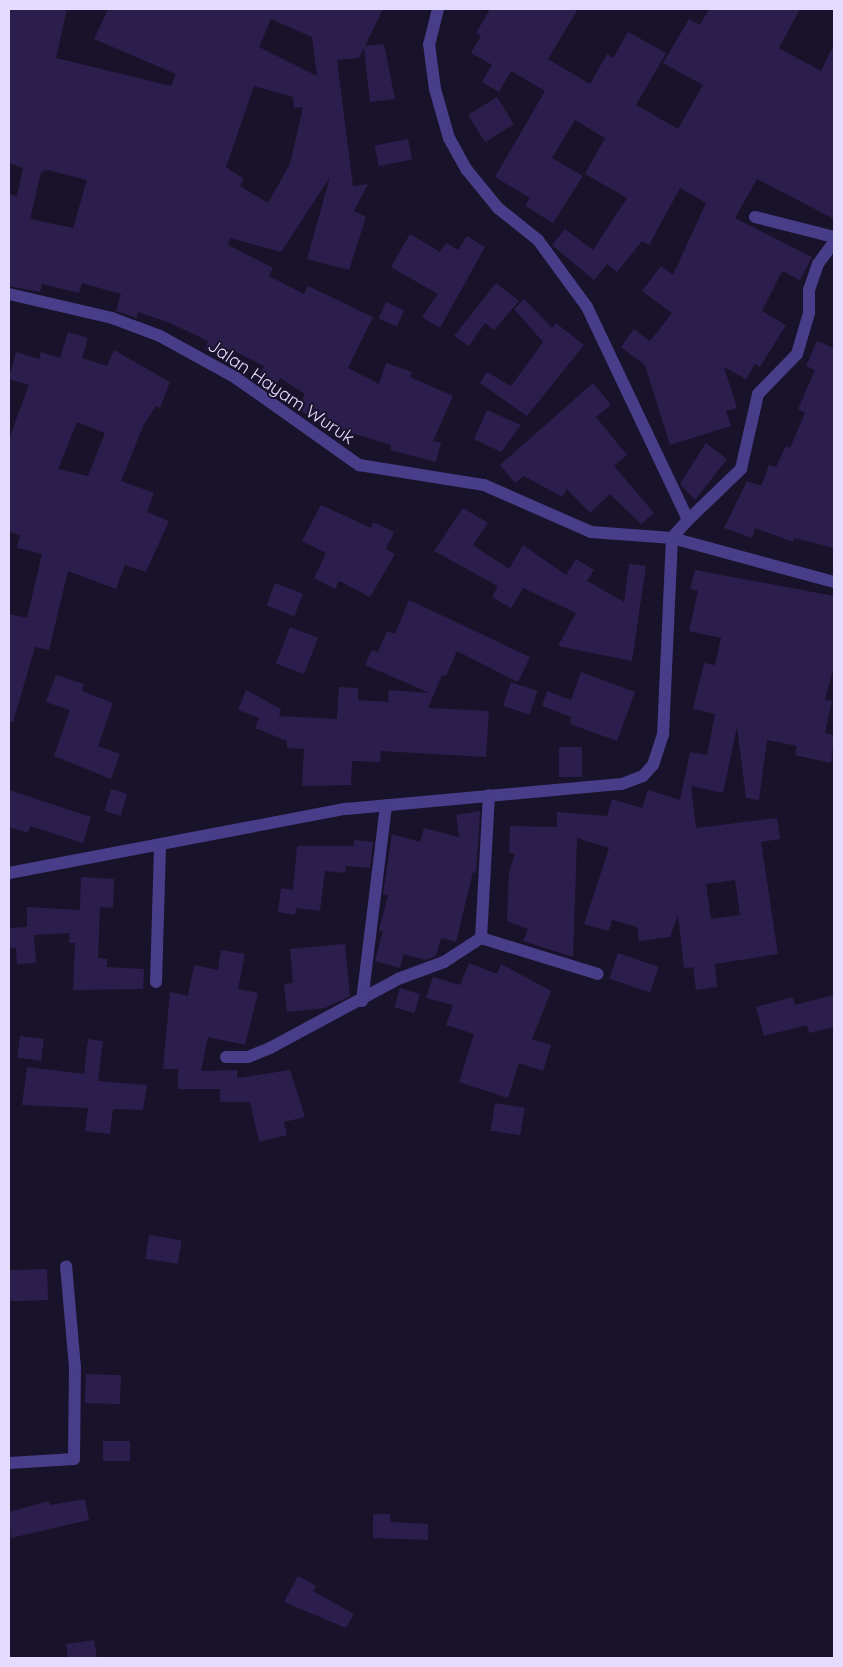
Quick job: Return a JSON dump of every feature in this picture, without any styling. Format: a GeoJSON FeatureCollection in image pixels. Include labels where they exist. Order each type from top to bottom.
{"type":"FeatureCollection","features":[{"type":"Feature","properties":{"kind":"street"},"geometry":{"type":"LineString","coordinates":[[438,9],[430,44],[435,89],[449,138],[486,192],[538,240],[587,307],[688,520]]}},
{"type":"Feature","properties":{"kind":"street"},"geometry":{"type":"LineString","coordinates":[[755,217],[834,237]]}},
{"type":"Feature","properties":{"kind":"street"},"geometry":{"type":"LineString","coordinates":[[9,873],[386,805],[489,794],[622,784],[643,776],[653,765],[662,735],[672,538],[741,469],[758,394],[797,354],[809,313],[809,290],[818,264],[834,242]]}},
{"type":"Feature","properties":{"kind":"street","name":"Jalan Hayam Wuruk"},"geometry":{"type":"LineString","coordinates":[[9,294],[112,318],[160,336],[236,378],[359,465],[484,485],[592,532],[672,538],[834,582]]}},
{"type":"Feature","properties":{"kind":"street"},"geometry":{"type":"LineString","coordinates":[[481,938],[489,794]]}},
{"type":"Feature","properties":{"kind":"street"},"geometry":{"type":"LineString","coordinates":[[362,1000],[386,805]]}},
{"type":"Feature","properties":{"kind":"street"},"geometry":{"type":"LineString","coordinates":[[156,982],[160,845]]}},
{"type":"Feature","properties":{"kind":"street"},"geometry":{"type":"LineString","coordinates":[[481,938],[598,974]]}},
{"type":"Feature","properties":{"kind":"street"},"geometry":{"type":"LineString","coordinates":[[226,1057],[248,1057],[270,1048],[398,979],[444,962],[481,938]]}},
{"type":"Feature","properties":{"kind":"street"},"geometry":{"type":"LineString","coordinates":[[9,1463],[74,1460],[75,1368],[66,1266]]}},
{"type":"Feature","properties":{"kind":"building"},"geometry":{"type":"Polygon","coordinates":[[[9,9],[67,9],[56,58],[171,86],[176,74],[94,39],[108,9],[383,9],[365,46],[384,44],[395,99],[370,102],[364,48],[359,58],[337,60],[353,186],[368,184],[354,211],[366,217],[349,270],[307,259],[330,177],[281,252],[230,238],[228,245],[273,268],[269,276],[304,294],[308,286],[373,317],[348,368],[379,384],[386,363],[412,372],[410,377],[453,396],[433,441],[441,443],[436,462],[390,450],[391,445],[319,423],[298,408],[305,394],[280,378],[272,394],[256,382],[264,366],[232,350],[227,360],[205,349],[208,341],[170,323],[138,312],[136,318],[116,311],[121,294],[82,283],[79,293],[42,284],[40,292],[9,286],[9,194],[17,196],[23,168],[9,163],[9,9]],[[271,19],[259,47],[317,76],[312,37],[271,19]],[[254,86],[226,167],[244,179],[240,186],[268,203],[290,164],[303,107],[294,108],[293,97],[254,86]],[[48,170],[41,172],[30,219],[73,228],[87,180],[48,170]]]}},
{"type":"Feature","properties":{"kind":"building"},"geometry":{"type":"Polygon","coordinates":[[[490,9],[578,9],[548,59],[590,84],[607,54],[613,58],[628,32],[666,53],[636,105],[678,129],[703,85],[663,63],[689,19],[700,25],[709,9],[800,9],[779,48],[821,71],[834,44],[834,219],[757,179],[735,218],[812,257],[800,280],[782,271],[762,311],[786,325],[760,367],[755,364],[746,379],[724,367],[737,408],[726,411],[731,426],[670,445],[645,365],[621,347],[634,329],[650,341],[672,313],[642,291],[661,266],[673,275],[706,203],[680,188],[649,245],[642,241],[617,272],[607,264],[594,280],[552,245],[565,229],[593,250],[627,198],[585,174],[605,138],[575,120],[552,158],[583,176],[553,223],[525,206],[530,198],[495,177],[545,91],[511,71],[499,92],[482,82],[492,65],[471,53],[481,36],[476,33],[490,9]]]}},
{"type":"Feature","properties":{"kind":"building"},"geometry":{"type":"Polygon","coordinates":[[[497,97],[514,124],[485,142],[468,115],[497,97]]]}},
{"type":"Feature","properties":{"kind":"building"},"geometry":{"type":"Polygon","coordinates":[[[408,139],[412,160],[379,166],[375,145],[408,139]]]}},
{"type":"Feature","properties":{"kind":"building"},"geometry":{"type":"Polygon","coordinates":[[[410,234],[440,252],[446,243],[458,250],[467,236],[485,247],[440,328],[422,317],[438,294],[391,267],[410,234]]]}},
{"type":"Feature","properties":{"kind":"building"},"geometry":{"type":"Polygon","coordinates":[[[496,283],[519,301],[494,330],[485,323],[469,346],[454,336],[496,283]]]}},
{"type":"Feature","properties":{"kind":"building"},"geometry":{"type":"Polygon","coordinates":[[[524,299],[552,328],[556,323],[584,345],[527,416],[480,383],[487,372],[511,386],[543,342],[514,309],[524,299]]]}},
{"type":"Feature","properties":{"kind":"building"},"geometry":{"type":"Polygon","coordinates":[[[386,302],[404,310],[397,327],[379,318],[386,302]]]}},
{"type":"Feature","properties":{"kind":"building"},"geometry":{"type":"Polygon","coordinates":[[[68,332],[88,338],[82,358],[107,366],[114,350],[170,382],[160,408],[156,406],[144,424],[121,481],[154,493],[147,512],[169,521],[146,572],[125,565],[116,589],[68,571],[49,650],[35,647],[13,722],[9,722],[9,614],[27,618],[42,554],[17,548],[20,535],[9,532],[9,439],[29,385],[9,379],[16,352],[39,359],[41,352],[60,358],[68,332]],[[77,422],[58,469],[88,476],[105,433],[77,422]]]}},
{"type":"Feature","properties":{"kind":"building"},"geometry":{"type":"Polygon","coordinates":[[[817,341],[834,348],[834,548],[794,538],[793,542],[755,528],[752,538],[724,528],[747,481],[761,486],[769,465],[776,467],[786,446],[790,448],[805,413],[798,409],[815,370],[806,366],[817,341]]]}},
{"type":"Feature","properties":{"kind":"building"},"geometry":{"type":"Polygon","coordinates":[[[593,383],[611,405],[596,417],[627,455],[614,466],[654,513],[641,524],[610,494],[590,513],[567,489],[562,497],[524,476],[515,483],[500,465],[593,383]]]}},
{"type":"Feature","properties":{"kind":"building"},"geometry":{"type":"Polygon","coordinates":[[[487,410],[521,425],[501,452],[474,439],[487,410]]]}},
{"type":"Feature","properties":{"kind":"building"},"geometry":{"type":"Polygon","coordinates":[[[706,443],[727,459],[695,500],[680,484],[706,443]]]}},
{"type":"Feature","properties":{"kind":"building"},"geometry":{"type":"Polygon","coordinates":[[[321,505],[371,528],[373,522],[394,532],[386,549],[395,554],[370,597],[339,581],[335,589],[314,578],[326,553],[302,541],[321,505]]]}},
{"type":"Feature","properties":{"kind":"building"},"geometry":{"type":"Polygon","coordinates":[[[463,508],[488,523],[473,545],[509,569],[523,545],[566,575],[576,559],[594,570],[587,581],[624,602],[629,564],[646,566],[632,661],[558,646],[576,613],[523,588],[511,608],[492,597],[498,586],[434,551],[463,508]]]}},
{"type":"Feature","properties":{"kind":"building"},"geometry":{"type":"Polygon","coordinates":[[[695,570],[834,596],[834,666],[825,700],[832,701],[825,733],[834,735],[831,763],[795,755],[797,746],[767,740],[759,800],[746,798],[737,727],[723,793],[691,786],[696,828],[777,818],[780,839],[761,842],[778,954],[715,964],[717,987],[696,990],[693,967],[684,968],[678,915],[670,937],[639,941],[637,927],[612,920],[609,931],[584,924],[609,848],[577,838],[573,957],[523,941],[528,929],[507,921],[509,872],[515,854],[509,853],[510,826],[557,827],[557,812],[607,816],[612,799],[642,808],[648,790],[680,800],[690,752],[707,755],[715,714],[693,709],[704,663],[715,665],[721,638],[689,631],[698,591],[690,589],[695,570]],[[735,880],[706,884],[711,919],[740,915],[735,880]]]}},
{"type":"Feature","properties":{"kind":"building"},"geometry":{"type":"Polygon","coordinates":[[[275,583],[303,594],[294,616],[266,605],[275,583]]]}},
{"type":"Feature","properties":{"kind":"building"},"geometry":{"type":"Polygon","coordinates":[[[409,600],[530,657],[518,682],[457,651],[446,676],[442,675],[428,708],[489,711],[486,757],[381,751],[380,762],[352,761],[351,785],[302,786],[304,749],[287,748],[287,741],[255,728],[259,718],[238,710],[246,690],[281,709],[279,716],[337,719],[339,687],[358,688],[358,700],[388,702],[389,690],[430,693],[365,665],[372,650],[378,652],[387,631],[395,634],[409,600]]]}},
{"type":"Feature","properties":{"kind":"building"},"geometry":{"type":"Polygon","coordinates":[[[290,627],[318,638],[304,674],[276,663],[290,627]]]}},
{"type":"Feature","properties":{"kind":"building"},"geometry":{"type":"Polygon","coordinates":[[[581,672],[635,692],[617,741],[570,724],[571,717],[542,706],[547,691],[571,700],[581,672]]]}},
{"type":"Feature","properties":{"kind":"building"},"geometry":{"type":"Polygon","coordinates":[[[56,675],[84,684],[82,691],[113,703],[98,746],[120,754],[111,779],[54,756],[70,710],[46,702],[56,675]]]}},
{"type":"Feature","properties":{"kind":"building"},"geometry":{"type":"Polygon","coordinates":[[[511,682],[537,691],[529,715],[503,706],[511,682]]]}},
{"type":"Feature","properties":{"kind":"building"},"geometry":{"type":"Polygon","coordinates":[[[559,747],[582,747],[582,777],[559,777],[559,747]]]}},
{"type":"Feature","properties":{"kind":"building"},"geometry":{"type":"Polygon","coordinates":[[[111,789],[127,794],[121,816],[104,811],[111,789]]]}},
{"type":"Feature","properties":{"kind":"building"},"geometry":{"type":"Polygon","coordinates":[[[9,790],[91,817],[83,843],[30,826],[28,833],[9,827],[9,790]]]}},
{"type":"Feature","properties":{"kind":"building"},"geometry":{"type":"Polygon","coordinates":[[[480,811],[476,873],[473,872],[456,942],[441,938],[436,956],[425,960],[403,954],[400,968],[375,961],[383,931],[379,930],[388,895],[383,894],[392,834],[420,842],[424,828],[459,837],[456,815],[480,811]]]}},
{"type":"Feature","properties":{"kind":"building"},"geometry":{"type":"Polygon","coordinates":[[[354,840],[373,842],[370,868],[346,866],[345,873],[325,871],[320,911],[296,908],[295,915],[278,912],[281,888],[293,890],[297,846],[354,846],[354,840]]]}},
{"type":"Feature","properties":{"kind":"building"},"geometry":{"type":"Polygon","coordinates":[[[81,877],[114,879],[113,908],[100,907],[98,958],[107,959],[107,967],[144,969],[143,989],[73,990],[75,943],[69,943],[70,933],[34,935],[36,963],[17,964],[16,948],[9,948],[9,928],[27,927],[27,907],[80,910],[81,877]]]}},
{"type":"Feature","properties":{"kind":"building"},"geometry":{"type":"Polygon","coordinates":[[[345,944],[350,996],[325,1008],[287,1012],[284,984],[293,983],[290,949],[345,944]]]}},
{"type":"Feature","properties":{"kind":"building"},"geometry":{"type":"Polygon","coordinates":[[[221,950],[245,954],[238,989],[258,993],[245,1045],[208,1037],[201,1071],[237,1070],[237,1078],[290,1070],[305,1117],[284,1122],[287,1135],[259,1142],[250,1102],[220,1102],[220,1089],[178,1089],[178,1069],[163,1069],[170,992],[188,996],[194,965],[218,970],[221,950]]]}},
{"type":"Feature","properties":{"kind":"building"},"geometry":{"type":"Polygon","coordinates":[[[618,953],[659,967],[650,993],[609,979],[618,953]]]}},
{"type":"Feature","properties":{"kind":"building"},"geometry":{"type":"Polygon","coordinates":[[[469,963],[497,974],[501,964],[551,991],[532,1039],[551,1045],[543,1071],[519,1063],[508,1098],[459,1082],[474,1034],[446,1025],[453,1005],[426,998],[433,977],[460,985],[469,963]]]}},
{"type":"Feature","properties":{"kind":"building"},"geometry":{"type":"Polygon","coordinates":[[[400,988],[420,994],[414,1013],[394,1007],[400,988]]]}},
{"type":"Feature","properties":{"kind":"building"},"geometry":{"type":"Polygon","coordinates":[[[834,995],[834,1027],[809,1033],[807,1025],[764,1036],[756,1007],[793,997],[795,1005],[834,995]]]}},
{"type":"Feature","properties":{"kind":"building"},"geometry":{"type":"Polygon","coordinates":[[[20,1036],[44,1039],[41,1061],[17,1058],[20,1036]]]}},
{"type":"Feature","properties":{"kind":"building"},"geometry":{"type":"Polygon","coordinates":[[[88,1039],[103,1041],[98,1081],[147,1085],[143,1110],[113,1109],[110,1134],[85,1131],[88,1108],[22,1105],[27,1067],[84,1074],[88,1039]]]}},
{"type":"Feature","properties":{"kind":"building"},"geometry":{"type":"Polygon","coordinates":[[[495,1103],[525,1108],[520,1135],[491,1131],[495,1103]]]}},
{"type":"Feature","properties":{"kind":"building"},"geometry":{"type":"Polygon","coordinates":[[[149,1235],[182,1240],[178,1264],[145,1259],[149,1235]]]}},
{"type":"Feature","properties":{"kind":"building"},"geometry":{"type":"Polygon","coordinates":[[[47,1269],[48,1300],[10,1301],[9,1270],[47,1269]]]}},
{"type":"Feature","properties":{"kind":"building"},"geometry":{"type":"Polygon","coordinates":[[[86,1374],[121,1375],[120,1404],[85,1403],[86,1374]]]}},
{"type":"Feature","properties":{"kind":"building"},"geometry":{"type":"Polygon","coordinates":[[[103,1441],[130,1441],[130,1461],[103,1461],[103,1441]]]}},
{"type":"Feature","properties":{"kind":"building"},"geometry":{"type":"Polygon","coordinates":[[[85,1499],[89,1520],[11,1538],[9,1512],[49,1501],[50,1505],[85,1499]]]}},
{"type":"Feature","properties":{"kind":"building"},"geometry":{"type":"Polygon","coordinates":[[[373,1514],[390,1514],[391,1522],[428,1524],[428,1540],[373,1538],[373,1514]]]}},
{"type":"Feature","properties":{"kind":"building"},"geometry":{"type":"Polygon","coordinates":[[[298,1576],[316,1586],[313,1591],[354,1614],[346,1628],[284,1602],[298,1576]]]}},
{"type":"Feature","properties":{"kind":"building"},"geometry":{"type":"Polygon","coordinates":[[[94,1640],[97,1658],[68,1658],[66,1644],[94,1640]]]}}]}
